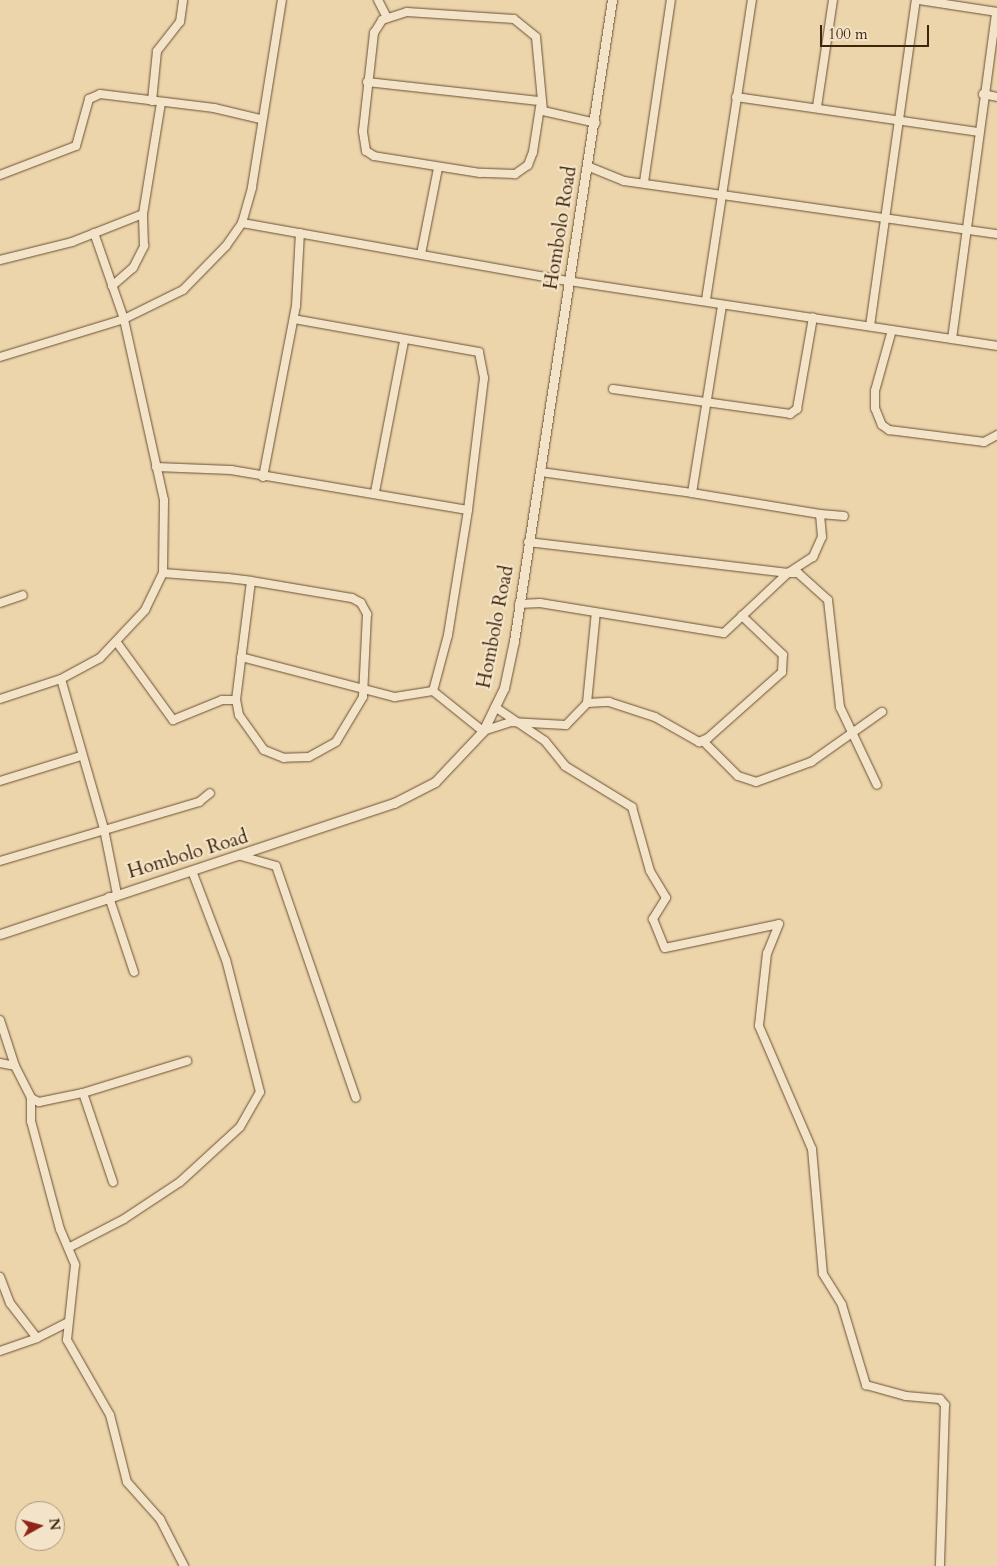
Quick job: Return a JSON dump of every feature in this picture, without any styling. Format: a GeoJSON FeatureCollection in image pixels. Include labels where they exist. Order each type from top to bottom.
{"type":"FeatureCollection","features":[{"type":"Feature","properties":{"kind":"street"},"geometry":{"type":"LineString","coordinates":[[152,101],[157,51],[180,22],[184,0]]}},
{"type":"Feature","properties":{"kind":"street"},"geometry":{"type":"LineString","coordinates":[[0,357],[124,320],[183,290],[203,274],[242,223],[252,188],[260,119],[282,0]]}},
{"type":"Feature","properties":{"kind":"street"},"geometry":{"type":"LineString","coordinates":[[378,0],[387,18]]}},
{"type":"Feature","properties":{"kind":"street","name":"Hombolo Road"},"geometry":{"type":"LineString","coordinates":[[0,934],[113,895],[258,851],[423,789],[435,782],[483,731],[504,688],[519,604],[541,472],[568,281],[596,123],[612,0]]}},
{"type":"Feature","properties":{"kind":"street"},"geometry":{"type":"LineString","coordinates":[[644,182],[671,0]]}},
{"type":"Feature","properties":{"kind":"street"},"geometry":{"type":"LineString","coordinates":[[706,300],[752,0]]}},
{"type":"Feature","properties":{"kind":"street"},"geometry":{"type":"LineString","coordinates":[[817,107],[833,0]]}},
{"type":"Feature","properties":{"kind":"street"},"geometry":{"type":"LineString","coordinates":[[870,326],[887,217],[899,118],[918,0],[996,12],[983,94],[952,339]]}},
{"type":"Feature","properties":{"kind":"street"},"geometry":{"type":"LineString","coordinates":[[425,11],[523,23],[539,48],[540,104],[533,152],[524,170],[505,175],[384,160],[366,151],[363,131],[368,82],[370,43],[387,18],[425,11]]}},
{"type":"Feature","properties":{"kind":"street"},"geometry":{"type":"LineString","coordinates":[[368,82],[540,104],[549,115],[596,123]]}},
{"type":"Feature","properties":{"kind":"street"},"geometry":{"type":"LineString","coordinates":[[0,175],[76,146],[89,99],[105,94],[161,103],[214,108],[260,119]]}},
{"type":"Feature","properties":{"kind":"street"},"geometry":{"type":"LineString","coordinates":[[983,94],[997,97]]}},
{"type":"Feature","properties":{"kind":"street"},"geometry":{"type":"LineString","coordinates":[[736,97],[899,118],[979,132]]}},
{"type":"Feature","properties":{"kind":"street"},"geometry":{"type":"LineString","coordinates":[[112,286],[139,258],[144,246],[143,214],[161,103]]}},
{"type":"Feature","properties":{"kind":"street"},"geometry":{"type":"LineString","coordinates":[[587,166],[624,181],[644,182],[722,196],[887,217],[997,234]]}},
{"type":"Feature","properties":{"kind":"street"},"geometry":{"type":"LineString","coordinates":[[421,254],[438,168]]}},
{"type":"Feature","properties":{"kind":"street"},"geometry":{"type":"LineString","coordinates":[[0,260],[9,262],[143,214]]}},
{"type":"Feature","properties":{"kind":"street"},"geometry":{"type":"LineString","coordinates":[[242,223],[568,281],[706,300],[722,305],[813,317],[997,346]]}},
{"type":"Feature","properties":{"kind":"street"},"geometry":{"type":"LineString","coordinates":[[0,699],[61,679],[100,658],[118,644],[157,592],[163,573],[164,500],[124,320],[94,233]]}},
{"type":"Feature","properties":{"kind":"street"},"geometry":{"type":"LineString","coordinates":[[264,477],[294,319],[300,234]]}},
{"type":"Feature","properties":{"kind":"street"},"geometry":{"type":"LineString","coordinates":[[692,493],[704,404],[722,305]]}},
{"type":"Feature","properties":{"kind":"street"},"geometry":{"type":"LineString","coordinates":[[614,389],[785,416],[794,412],[813,317]]}},
{"type":"Feature","properties":{"kind":"street"},"geometry":{"type":"LineString","coordinates":[[294,319],[404,342],[474,350],[482,356],[484,378],[468,510],[448,635],[433,691]]}},
{"type":"Feature","properties":{"kind":"street"},"geometry":{"type":"LineString","coordinates":[[892,330],[875,391],[875,408],[882,425],[889,430],[984,442],[997,435]]}},
{"type":"Feature","properties":{"kind":"street"},"geometry":{"type":"LineString","coordinates":[[375,492],[404,342]]}},
{"type":"Feature","properties":{"kind":"street"},"geometry":{"type":"LineString","coordinates":[[156,467],[230,470],[264,477],[375,492],[468,510]]}},
{"type":"Feature","properties":{"kind":"street"},"geometry":{"type":"LineString","coordinates":[[541,472],[844,516]]}},
{"type":"Feature","properties":{"kind":"street"},"geometry":{"type":"LineString","coordinates":[[519,604],[596,612],[706,633],[724,632],[788,573],[813,557],[822,537],[820,514]]}},
{"type":"Feature","properties":{"kind":"street"},"geometry":{"type":"LineString","coordinates":[[528,542],[788,573],[813,581],[828,600],[840,707],[877,785]]}},
{"type":"Feature","properties":{"kind":"street"},"geometry":{"type":"LineString","coordinates":[[163,573],[251,581],[361,603],[367,614],[365,691],[355,716],[336,742],[309,757],[297,759],[274,755],[257,744],[244,726],[236,700],[251,581]]}},
{"type":"Feature","properties":{"kind":"street"},"geometry":{"type":"LineString","coordinates":[[0,603],[24,595]]}},
{"type":"Feature","properties":{"kind":"street"},"geometry":{"type":"LineString","coordinates":[[433,691],[483,731],[496,724],[520,722],[566,725],[587,704],[596,612]]}},
{"type":"Feature","properties":{"kind":"street"},"geometry":{"type":"LineString","coordinates":[[703,741],[782,672],[783,655],[742,616]]}},
{"type":"Feature","properties":{"kind":"street"},"geometry":{"type":"LineString","coordinates":[[118,644],[174,720],[236,700]]}},
{"type":"Feature","properties":{"kind":"street"},"geometry":{"type":"LineString","coordinates":[[241,657],[365,691],[404,697],[433,691]]}},
{"type":"Feature","properties":{"kind":"street"},"geometry":{"type":"LineString","coordinates":[[61,679],[81,756],[104,829],[113,895],[134,972]]}},
{"type":"Feature","properties":{"kind":"street"},"geometry":{"type":"LineString","coordinates":[[587,704],[609,702],[654,717],[687,737],[703,741],[738,776],[756,782],[789,772],[852,735],[882,712]]}},
{"type":"Feature","properties":{"kind":"street"},"geometry":{"type":"LineString","coordinates":[[495,707],[520,722],[545,741],[565,766],[632,807],[650,871],[666,898],[652,919],[665,948],[779,924],[767,953],[759,1026],[812,1149],[823,1274],[842,1305],[866,1385],[906,1396],[940,1399],[945,1405],[940,1566]]}},
{"type":"Feature","properties":{"kind":"street"},"geometry":{"type":"LineString","coordinates":[[0,781],[81,756]]}},
{"type":"Feature","properties":{"kind":"street"},"geometry":{"type":"LineString","coordinates":[[0,861],[199,802],[210,793]]}},
{"type":"Feature","properties":{"kind":"street"},"geometry":{"type":"LineString","coordinates":[[241,856],[276,866],[356,1098]]}},
{"type":"Feature","properties":{"kind":"street"},"geometry":{"type":"LineString","coordinates":[[70,1247],[124,1219],[180,1182],[240,1127],[260,1092],[226,960],[192,871]]}},
{"type":"Feature","properties":{"kind":"street"},"geometry":{"type":"LineString","coordinates":[[0,1020],[15,1066],[31,1098],[31,1121],[60,1229],[70,1247],[75,1280],[67,1323],[67,1340],[115,1427],[127,1482],[160,1519],[184,1566]]}},
{"type":"Feature","properties":{"kind":"street"},"geometry":{"type":"LineString","coordinates":[[31,1098],[39,1102],[83,1093],[187,1061]]}},
{"type":"Feature","properties":{"kind":"street"},"geometry":{"type":"LineString","coordinates":[[0,1063],[15,1066]]}},
{"type":"Feature","properties":{"kind":"street"},"geometry":{"type":"LineString","coordinates":[[83,1093],[113,1182]]}},
{"type":"Feature","properties":{"kind":"street"},"geometry":{"type":"LineString","coordinates":[[0,1277],[10,1303],[37,1338]]}},
{"type":"Feature","properties":{"kind":"street"},"geometry":{"type":"LineString","coordinates":[[0,1351],[37,1338],[67,1323]]}}]}
